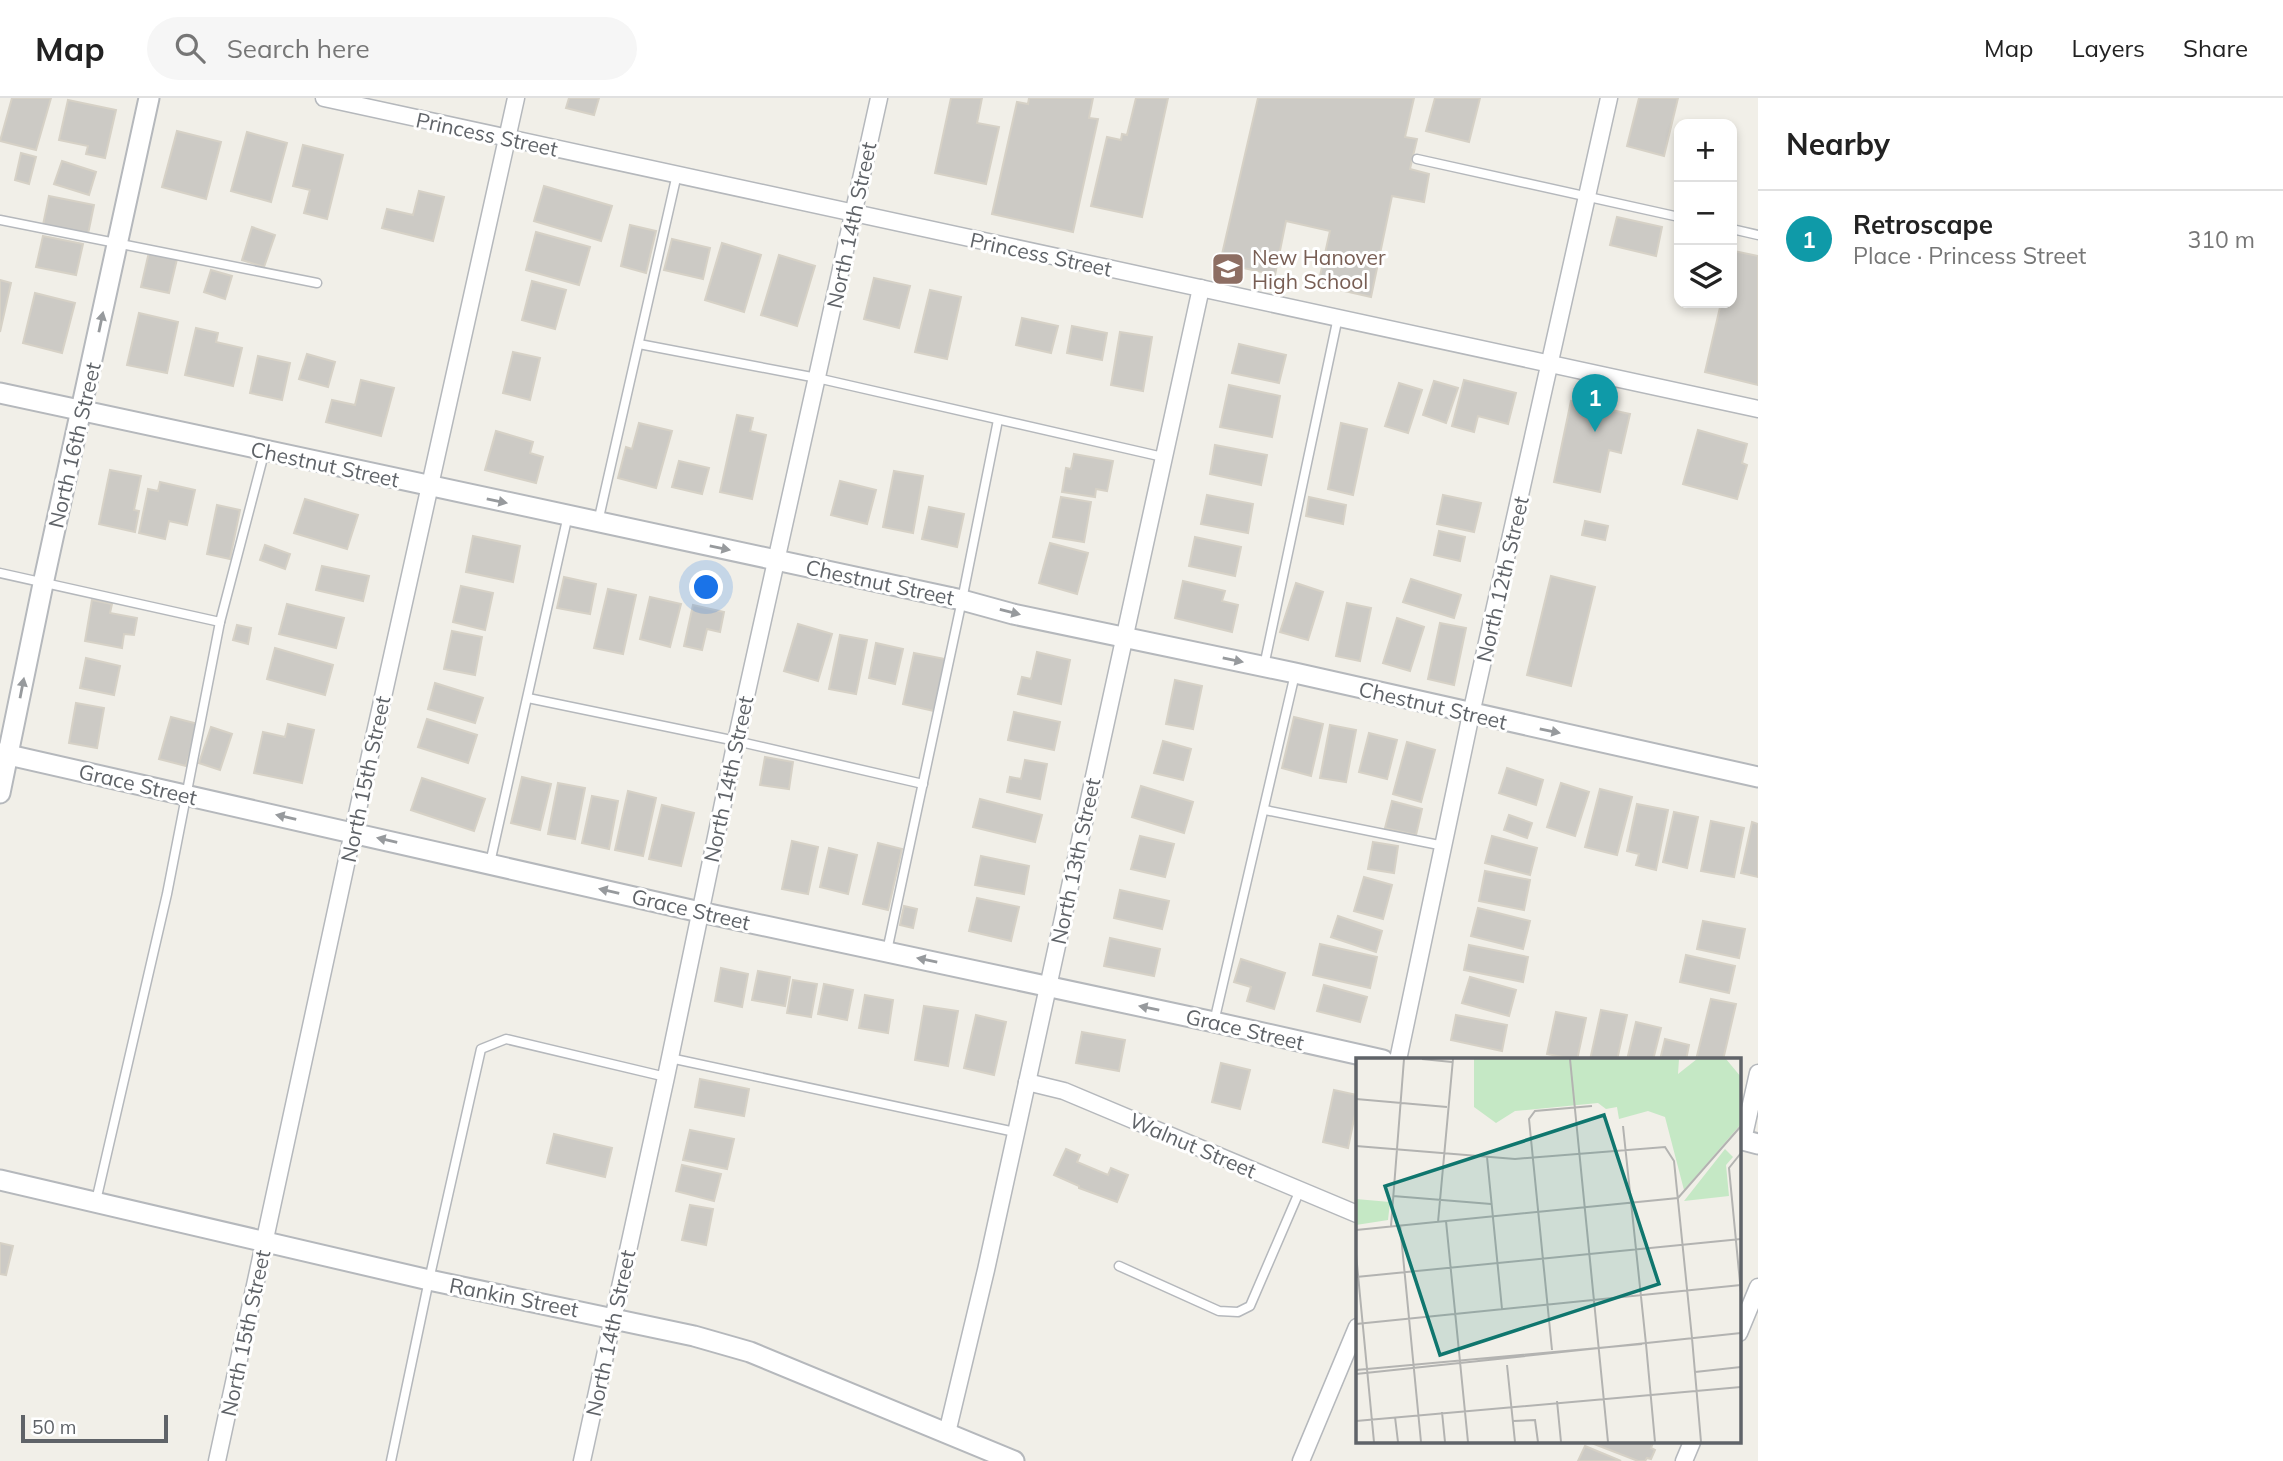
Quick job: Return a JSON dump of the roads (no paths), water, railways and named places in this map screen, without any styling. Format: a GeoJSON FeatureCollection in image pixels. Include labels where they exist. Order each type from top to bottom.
{"type":"FeatureCollection","features":[{"type":"Feature","properties":{"kind":"street","name":"North 16th Street"},"geometry":{"type":"LineString","coordinates":[[0,793],[4,754],[82,412],[149,98]]}},
{"type":"Feature","properties":{"kind":"street","name":"Princess Street"},"geometry":{"type":"LineString","coordinates":[[324,98],[1758,409]]}},
{"type":"Feature","properties":{"kind":"street","name":"North 15th Street"},"geometry":{"type":"LineString","coordinates":[[217,1461],[516,98]]}},
{"type":"Feature","properties":{"kind":"street","name":"North 14th Street"},"geometry":{"type":"LineString","coordinates":[[582,1461],[736,741],[879,98]]}},
{"type":"Feature","properties":{"kind":"street","name":"North 12th Street"},"geometry":{"type":"LineString","coordinates":[[1398,1058],[1471,714],[1609,98]]}},
{"type":"Feature","properties":{"kind":"street","name":"North 13th Street"},"geometry":{"type":"LineString","coordinates":[[947,1433],[1201,288]]}},
{"type":"Feature","properties":{"kind":"street","name":"Chestnut Street"},"geometry":{"type":"LineString","coordinates":[[0,393],[962,600],[1013,614],[1264,666],[1758,777]]}},
{"type":"Feature","properties":{"kind":"street","name":"Grace Street"},"geometry":{"type":"LineString","coordinates":[[4,754],[700,912],[1374,1058]]}},
{"type":"Feature","properties":{"kind":"street"},"geometry":{"type":"LineString","coordinates":[[1747,1141],[1758,1073]]}},
{"type":"Feature","properties":{"kind":"street","name":"Walnut Street"},"geometry":{"type":"LineString","coordinates":[[1027,1082],[1064,1091],[1356,1214]]}},
{"type":"Feature","properties":{"kind":"street","name":"Rankin Street"},"geometry":{"type":"LineString","coordinates":[[0,1180],[429,1280],[694,1336],[750,1352],[1014,1461]]}},
{"type":"Feature","properties":{"kind":"street"},"geometry":{"type":"LineString","coordinates":[[1741,1328],[1758,1287]]}},
{"type":"Feature","properties":{"kind":"street"},"geometry":{"type":"LineString","coordinates":[[1301,1461],[1356,1329]]}},
{"type":"Feature","properties":{"kind":"street"},"geometry":{"type":"LineString","coordinates":[[1684,1461],[1691,1444]]}},
{"type":"Feature","properties":{"kind":"lane"},"geometry":{"type":"LineString","coordinates":[[1417,159],[1674,216]]}},
{"type":"Feature","properties":{"kind":"lane"},"geometry":{"type":"LineString","coordinates":[[598,522],[677,174]]}},
{"type":"Feature","properties":{"kind":"lane"},"geometry":{"type":"LineString","coordinates":[[0,220],[317,283]]}},
{"type":"Feature","properties":{"kind":"lane"},"geometry":{"type":"LineString","coordinates":[[1737,230],[1758,235]]}},
{"type":"Feature","properties":{"kind":"lane"},"geometry":{"type":"LineString","coordinates":[[1264,666],[1338,317]]}},
{"type":"Feature","properties":{"kind":"lane"},"geometry":{"type":"LineString","coordinates":[[639,344],[817,378],[1163,457]]}},
{"type":"Feature","properties":{"kind":"lane"},"geometry":{"type":"LineString","coordinates":[[887,951],[998,420]]}},
{"type":"Feature","properties":{"kind":"lane"},"geometry":{"type":"LineString","coordinates":[[96,1202],[167,894],[220,622],[265,450]]}},
{"type":"Feature","properties":{"kind":"lane"},"geometry":{"type":"LineString","coordinates":[[490,863],[568,515]]}},
{"type":"Feature","properties":{"kind":"lane"},"geometry":{"type":"LineString","coordinates":[[0,573],[220,622]]}},
{"type":"Feature","properties":{"kind":"lane"},"geometry":{"type":"LineString","coordinates":[[1214,1022],[1295,673]]}},
{"type":"Feature","properties":{"kind":"lane"},"geometry":{"type":"LineString","coordinates":[[528,698],[736,741],[923,784]]}},
{"type":"Feature","properties":{"kind":"lane"},"geometry":{"type":"LineString","coordinates":[[1265,810],[1444,846]]}},
{"type":"Feature","properties":{"kind":"lane"},"geometry":{"type":"LineString","coordinates":[[391,1461],[481,1049],[506,1039],[666,1077]]}},
{"type":"Feature","properties":{"kind":"lane"},"geometry":{"type":"LineString","coordinates":[[670,1058],[1015,1132]]}},
{"type":"Feature","properties":{"kind":"lane"},"geometry":{"type":"LineString","coordinates":[[1119,1266],[1219,1311],[1238,1312],[1250,1306],[1300,1190]]}},
{"type":"Feature","properties":{"kind":"place","name":"New Hanover High School"},"geometry":{"type":"Point","coordinates":[1228,269]}},
{"type":"Feature","properties":{"kind":"place","name":"Retroscape"},"geometry":{"type":"Point","coordinates":[1595,432]}}]}
